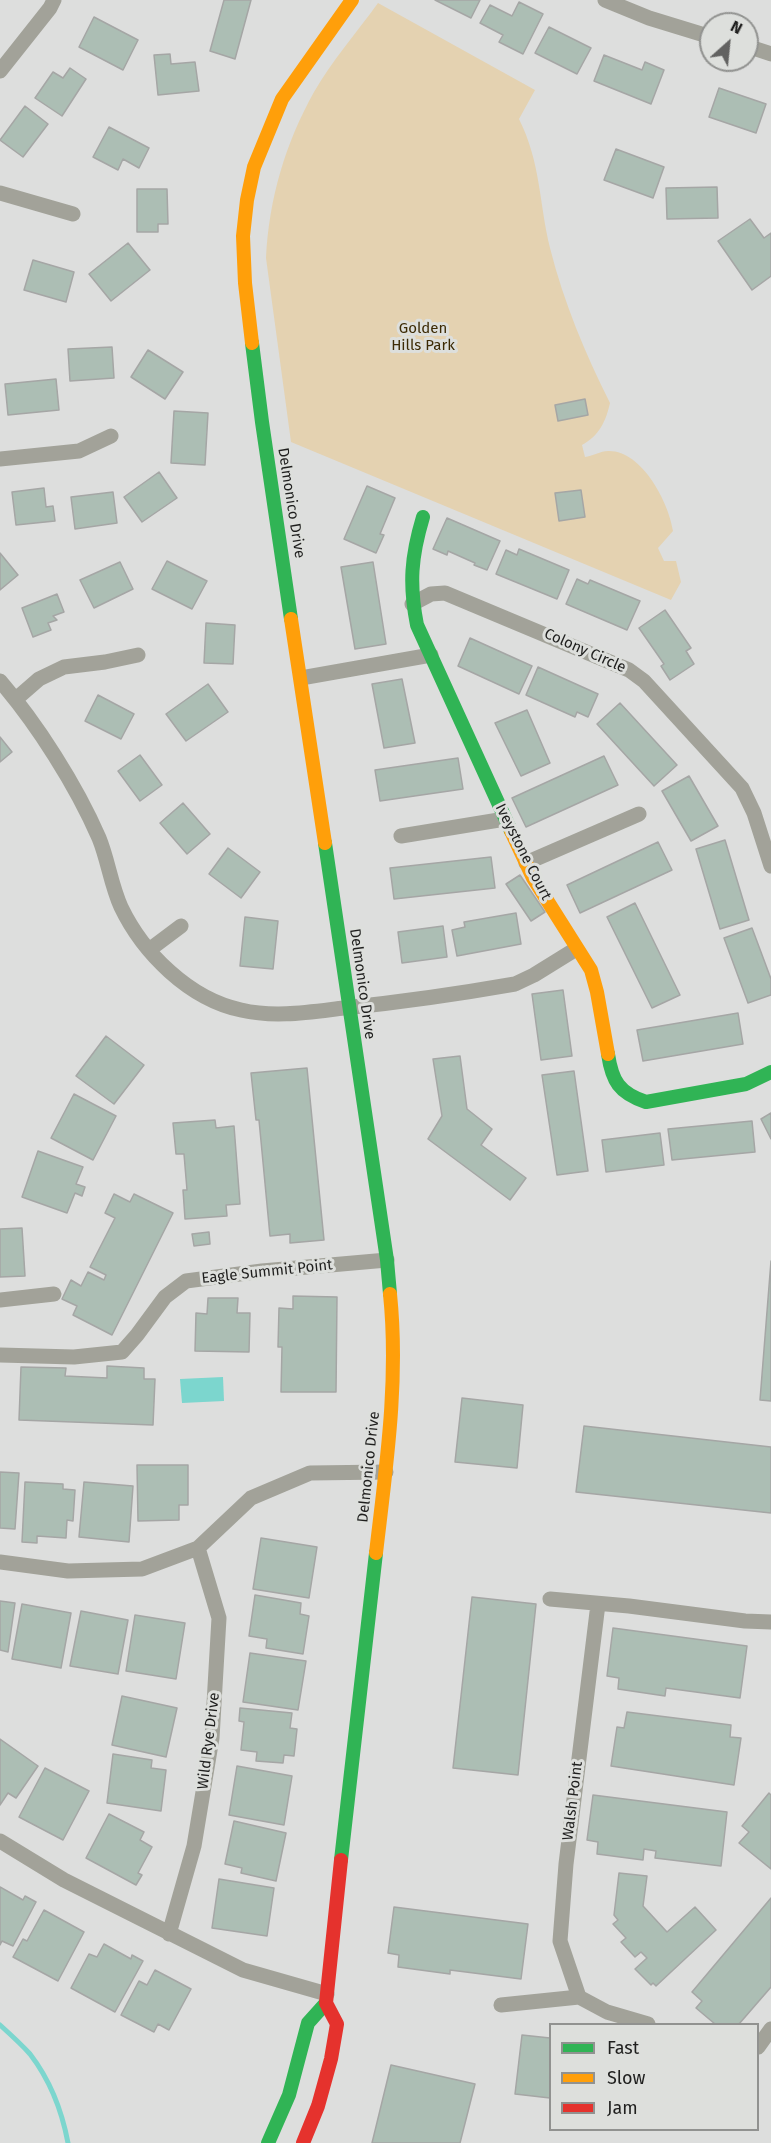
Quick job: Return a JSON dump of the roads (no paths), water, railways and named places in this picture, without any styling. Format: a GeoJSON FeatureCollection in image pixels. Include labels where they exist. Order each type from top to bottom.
{"type":"FeatureCollection","features":[{"type":"Feature","properties":{"kind":"street"},"geometry":{"type":"LineString","coordinates":[[0,71],[54,0]]}},
{"type":"Feature","properties":{"kind":"street","name":"Delmonico Drive"},"geometry":{"type":"LineString","coordinates":[[303,2143],[318,2106],[331,2059],[337,2024],[327,1998],[386,1472],[394,1371],[387,1260],[262,422],[245,283],[243,236],[254,166],[282,99],[352,0]]}},
{"type":"Feature","properties":{"kind":"street"},"geometry":{"type":"LineString","coordinates":[[605,0],[648,18],[699,33]]}},
{"type":"Feature","properties":{"kind":"street"},"geometry":{"type":"LineString","coordinates":[[0,193],[73,213]]}},
{"type":"Feature","properties":{"kind":"street"},"geometry":{"type":"LineString","coordinates":[[0,459],[79,451],[111,436]]}},
{"type":"Feature","properties":{"kind":"street","name":"Iveystone Court"},"geometry":{"type":"LineString","coordinates":[[423,518],[412,551],[410,571],[412,604],[417,625],[526,863],[576,949]]}},
{"type":"Feature","properties":{"kind":"street","name":"Colony Circle"},"geometry":{"type":"LineString","coordinates":[[412,604],[432,594],[445,592],[629,670],[644,681],[742,788],[754,813],[771,866]]}},
{"type":"Feature","properties":{"kind":"street"},"geometry":{"type":"LineString","coordinates":[[16,699],[39,679],[64,667],[138,655]]}},
{"type":"Feature","properties":{"kind":"street"},"geometry":{"type":"LineString","coordinates":[[301,678],[431,655]]}},
{"type":"Feature","properties":{"kind":"street"},"geometry":{"type":"LineString","coordinates":[[0,681],[16,699],[78,798],[98,836],[120,904],[130,924],[149,950],[186,985],[212,1000],[239,1010],[267,1015],[379,1006],[515,984],[576,949],[591,970],[610,1068],[617,1085],[631,1097],[646,1102],[746,1084],[771,1072]]}},
{"type":"Feature","properties":{"kind":"street"},"geometry":{"type":"LineString","coordinates":[[526,863],[639,814]]}},
{"type":"Feature","properties":{"kind":"street"},"geometry":{"type":"LineString","coordinates":[[400,836],[505,819]]}},
{"type":"Feature","properties":{"kind":"street"},"geometry":{"type":"LineString","coordinates":[[149,950],[181,926]]}},
{"type":"Feature","properties":{"kind":"street","name":"Eagle Summit Point"},"geometry":{"type":"LineString","coordinates":[[0,1355],[75,1357],[122,1352],[165,1297],[186,1281],[262,1271],[387,1260]]}},
{"type":"Feature","properties":{"kind":"street"},"geometry":{"type":"LineString","coordinates":[[0,1300],[54,1294]]}},
{"type":"Feature","properties":{"kind":"street"},"geometry":{"type":"LineString","coordinates":[[0,1562],[68,1570],[142,1569],[198,1548],[252,1498],[310,1473],[386,1472]]}},
{"type":"Feature","properties":{"kind":"street","name":"Wild Rye Drive"},"geometry":{"type":"LineString","coordinates":[[170,1934],[194,1846],[212,1738],[219,1618],[198,1548]]}},
{"type":"Feature","properties":{"kind":"street"},"geometry":{"type":"LineString","coordinates":[[550,1599],[771,1622]]}},
{"type":"Feature","properties":{"kind":"street","name":"Walsh Point"},"geometry":{"type":"LineString","coordinates":[[579,1997],[560,1941],[566,1864],[598,1604]]}},
{"type":"Feature","properties":{"kind":"street"},"geometry":{"type":"LineString","coordinates":[[0,1841],[64,1880],[243,1970],[327,1998],[308,2023],[289,2095],[268,2143]]}},
{"type":"Feature","properties":{"kind":"street"},"geometry":{"type":"LineString","coordinates":[[501,2004],[579,1997],[607,2012],[642,2023]]}},
{"type":"Feature","properties":{"kind":"street"},"geometry":{"type":"LineString","coordinates":[[759,2046],[771,2029]]}},
{"type":"Feature","properties":{"kind":"water"},"geometry":{"type":"Polygon","coordinates":[[[223,1377],[224,1401],[182,1403],[180,1379],[223,1377]]]}},
{"type":"Feature","properties":{"kind":"waterway"},"geometry":{"type":"LineString","coordinates":[[0,2025],[30,2054],[44,2074],[59,2108],[68,2143]]}},
{"type":"Feature","properties":{"kind":"park label","name":"Golden Hills Park"},"geometry":{"type":"Point","coordinates":[423,338]}}]}
